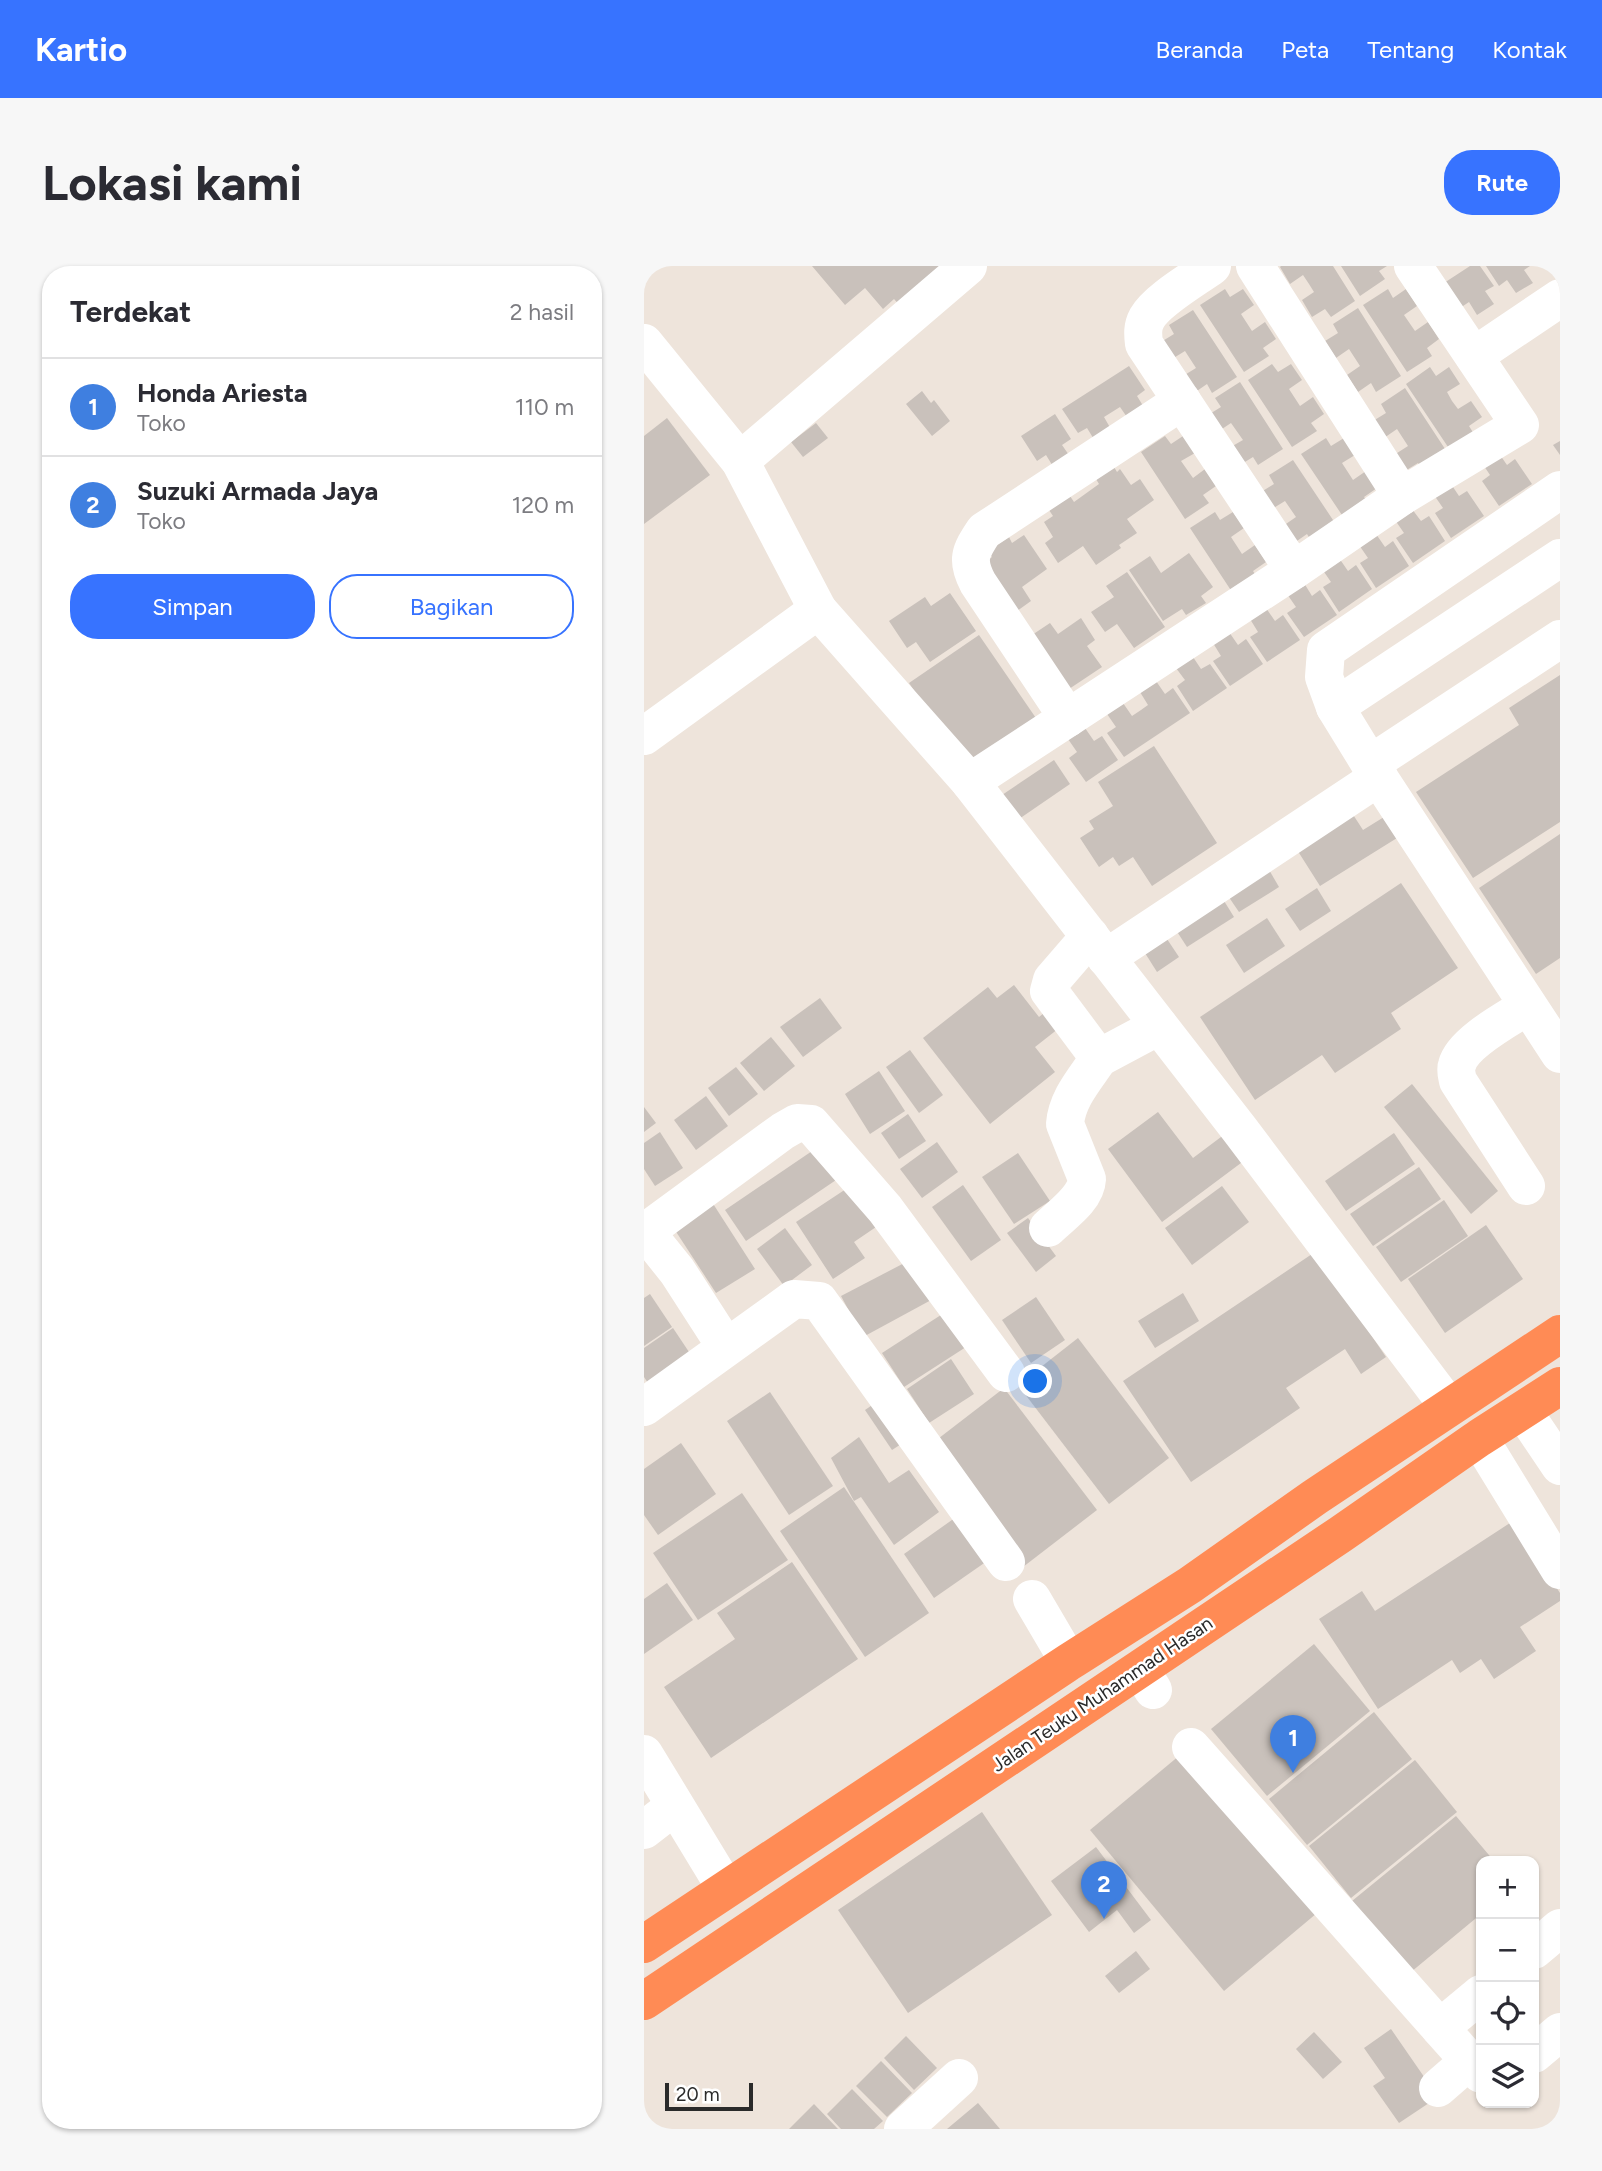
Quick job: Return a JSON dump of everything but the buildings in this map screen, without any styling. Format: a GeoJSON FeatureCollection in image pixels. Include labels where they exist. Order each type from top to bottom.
{"type":"FeatureCollection","features":[{"type":"Feature","properties":{"kind":"highway"},"geometry":{"type":"LineString","coordinates":[[644,1944],[1069,1661],[1189,1586],[1315,1497],[1560,1334]]}},
{"type":"Feature","properties":{"kind":"highway","name":"Jalan Teuku Muhammad Hasan"},"geometry":{"type":"LineString","coordinates":[[644,2001],[1147,1679],[1341,1534],[1479,1438],[1560,1386]]}},
{"type":"Feature","properties":{"kind":"highway"},"geometry":{"type":"LineString","coordinates":[[1315,1497],[1341,1534]]}},
{"type":"Feature","properties":{"kind":"street"},"geometry":{"type":"LineString","coordinates":[[740,461],[968,266]]}},
{"type":"Feature","properties":{"kind":"street"},"geometry":{"type":"LineString","coordinates":[[1212,266],[1156,306],[1147,318],[1142,332],[1144,344],[1294,570]]}},
{"type":"Feature","properties":{"kind":"street"},"geometry":{"type":"LineString","coordinates":[[1255,266],[1402,496]]}},
{"type":"Feature","properties":{"kind":"street"},"geometry":{"type":"LineString","coordinates":[[970,782],[1402,496],[1520,425],[1413,266]]}},
{"type":"Feature","properties":{"kind":"street"},"geometry":{"type":"LineString","coordinates":[[1474,356],[1560,299]]}},
{"type":"Feature","properties":{"kind":"street"},"geometry":{"type":"LineString","coordinates":[[647,351],[740,461],[818,610],[970,782],[1449,1407]]}},
{"type":"Feature","properties":{"kind":"street"},"geometry":{"type":"LineString","coordinates":[[1069,718],[978,583],[970,568],[972,550],[984,531],[1182,401]]}},
{"type":"Feature","properties":{"kind":"street"},"geometry":{"type":"LineString","coordinates":[[1560,490],[1326,650],[1324,677],[1335,707],[1375,771],[1560,1054]]}},
{"type":"Feature","properties":{"kind":"street"},"geometry":{"type":"LineString","coordinates":[[1335,707],[1560,558]]}},
{"type":"Feature","properties":{"kind":"street"},"geometry":{"type":"LineString","coordinates":[[644,736],[818,610]]}},
{"type":"Feature","properties":{"kind":"street"},"geometry":{"type":"LineString","coordinates":[[1099,1058],[1049,991],[1052,980],[1098,947],[1375,771],[1560,639]]}},
{"type":"Feature","properties":{"kind":"street"},"geometry":{"type":"LineString","coordinates":[[1526,1186],[1458,1082],[1455,1068],[1462,1053],[1473,1043],[1528,1006]]}},
{"type":"Feature","properties":{"kind":"street"},"geometry":{"type":"LineString","coordinates":[[1048,1228],[1081,1196],[1087,1185],[1065,1124],[1069,1102],[1099,1058],[1159,1026]]}},
{"type":"Feature","properties":{"kind":"street"},"geometry":{"type":"LineString","coordinates":[[726,1347],[677,1271],[645,1231],[783,1131],[797,1123],[811,1124],[886,1209],[1006,1373]]}},
{"type":"Feature","properties":{"kind":"street"},"geometry":{"type":"LineString","coordinates":[[644,1407],[794,1298],[819,1301],[1006,1563]]}},
{"type":"Feature","properties":{"kind":"street"},"geometry":{"type":"LineString","coordinates":[[1523,1411],[1560,1466]]}},
{"type":"Feature","properties":{"kind":"street"},"geometry":{"type":"LineString","coordinates":[[1479,1438],[1560,1570]]}},
{"type":"Feature","properties":{"kind":"street"},"geometry":{"type":"LineString","coordinates":[[1032,1599],[1069,1661]]}},
{"type":"Feature","properties":{"kind":"street"},"geometry":{"type":"LineString","coordinates":[[1191,1747],[1475,2067],[1438,2088]]}},
{"type":"Feature","properties":{"kind":"street"},"geometry":{"type":"LineString","coordinates":[[644,1754],[726,1889]]}},
{"type":"Feature","properties":{"kind":"street"},"geometry":{"type":"LineString","coordinates":[[644,1830],[675,1805]]}},
{"type":"Feature","properties":{"kind":"street"},"geometry":{"type":"LineString","coordinates":[[1440,2028],[1476,1998]]}},
{"type":"Feature","properties":{"kind":"street"},"geometry":{"type":"LineString","coordinates":[[1539,2049],[1560,2032]]}},
{"type":"Feature","properties":{"kind":"street"},"geometry":{"type":"LineString","coordinates":[[903,2129],[959,2078]]}},
{"type":"Feature","properties":{"kind":"place","name":"Honda Ariesta"},"geometry":{"type":"Point","coordinates":[1293,1773]}},
{"type":"Feature","properties":{"kind":"place","name":"Suzuki Armada Jaya"},"geometry":{"type":"Point","coordinates":[1104,1919]}}]}
